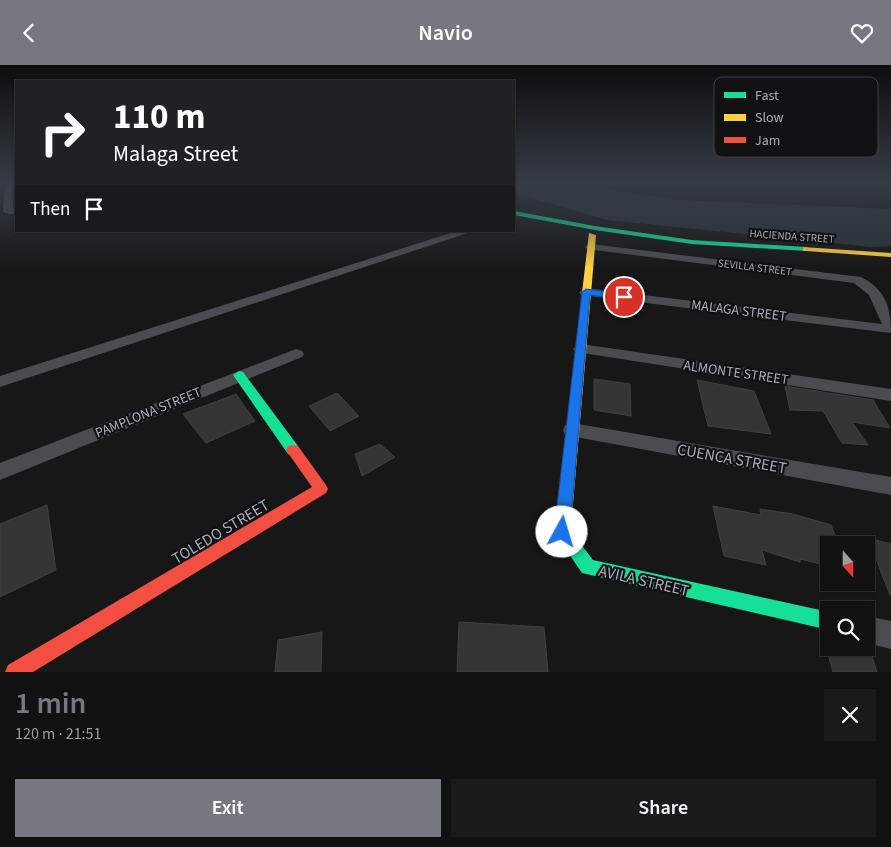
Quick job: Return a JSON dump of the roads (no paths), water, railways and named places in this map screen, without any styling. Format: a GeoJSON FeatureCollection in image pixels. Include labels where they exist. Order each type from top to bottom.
{"type":"FeatureCollection","features":[{"type":"Feature","properties":{"kind":"street"},"geometry":{"type":"LineString","coordinates":[[0,219],[15,213]]}},
{"type":"Feature","properties":{"kind":"street","name":"HACIENDA STREET"},"geometry":{"type":"LineString","coordinates":[[516,215],[692,242],[891,255]]}},
{"type":"Feature","properties":{"kind":"street"},"geometry":{"type":"LineString","coordinates":[[0,382],[466,232]]}},
{"type":"Feature","properties":{"kind":"street","name":"AVILA STREET"},"geometry":{"type":"LineString","coordinates":[[592,241],[562,532],[588,567],[820,619]]}},
{"type":"Feature","properties":{"kind":"street","name":"SEVILLA STREET"},"geometry":{"type":"LineString","coordinates":[[592,241],[857,280],[874,289],[891,329]]}},
{"type":"Feature","properties":{"kind":"street","name":"MALAGA STREET"},"geometry":{"type":"LineString","coordinates":[[586,292],[891,329]]}},
{"type":"Feature","properties":{"kind":"street","name":"ALMONTE STREET"},"geometry":{"type":"LineString","coordinates":[[581,349],[891,395]]}},
{"type":"Feature","properties":{"kind":"street","name":"PAMPLONA STREET"},"geometry":{"type":"LineString","coordinates":[[0,473],[239,375],[296,354]]}},
{"type":"Feature","properties":{"kind":"street","name":"TOLEDO STREET"},"geometry":{"type":"LineString","coordinates":[[14,672],[321,489],[239,375]]}},
{"type":"Feature","properties":{"kind":"street","name":"CUENCA STREET"},"geometry":{"type":"LineString","coordinates":[[572,430],[891,486]]}},
{"type":"Feature","properties":{"kind":"street"},"geometry":{"type":"LineString","coordinates":[[875,631],[891,635]]}}]}
